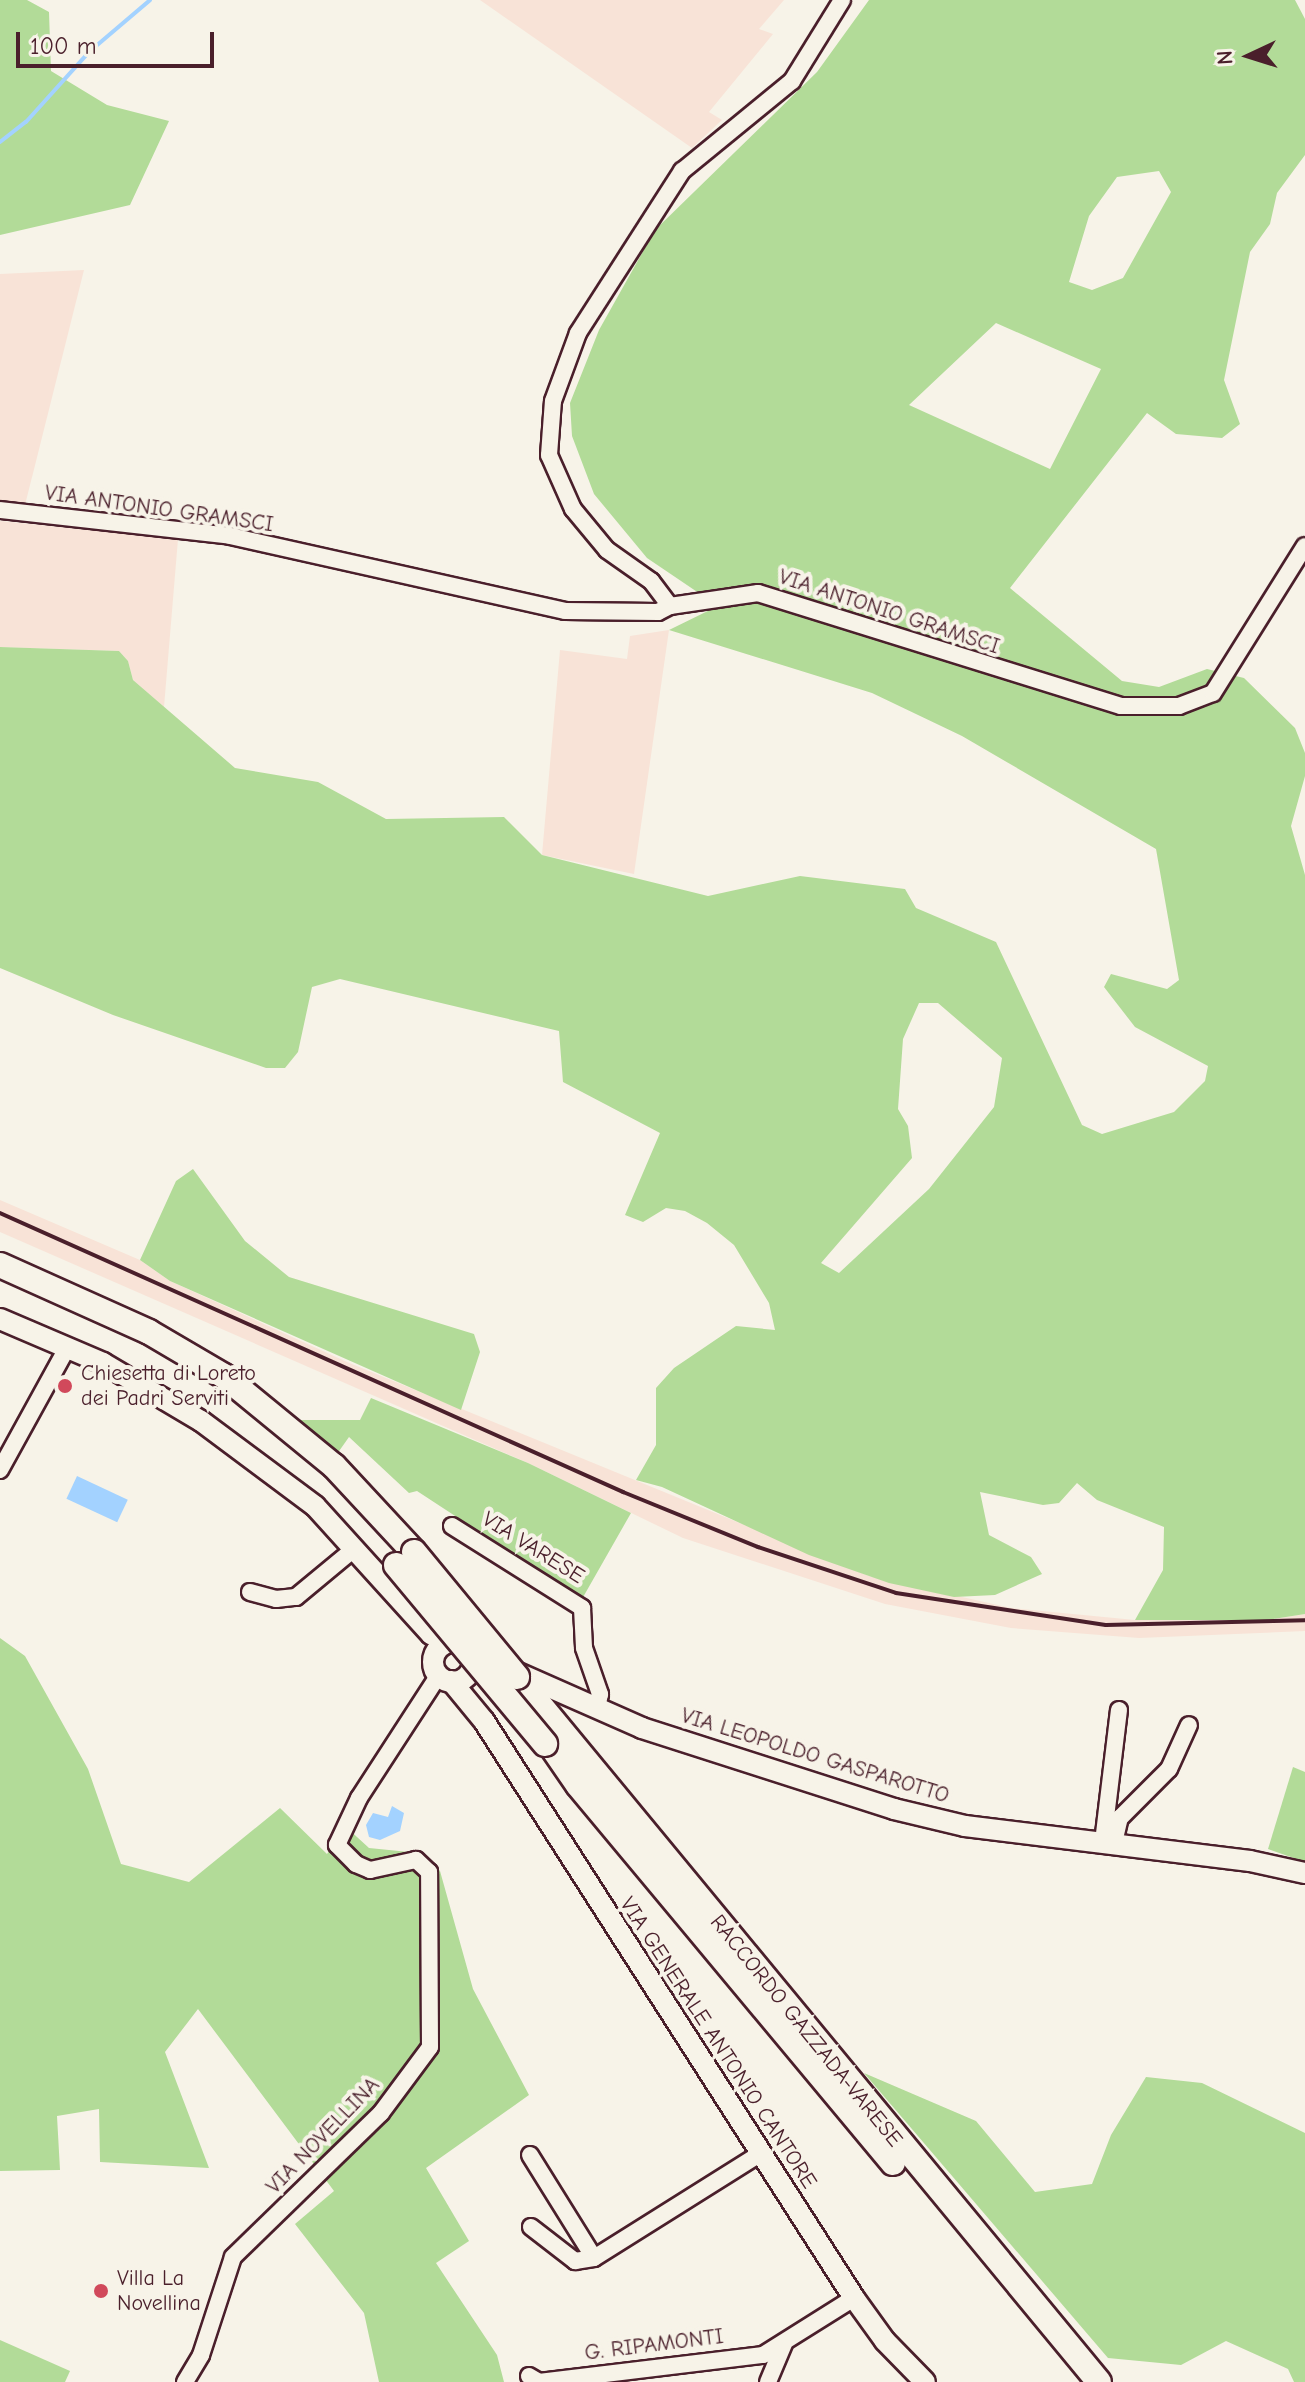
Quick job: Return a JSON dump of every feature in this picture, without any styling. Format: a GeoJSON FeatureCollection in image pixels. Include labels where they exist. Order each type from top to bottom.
{"type":"FeatureCollection","features":[{"type":"Feature","properties":{"kind":"highway","name":"RACCORDO GAZZADA-VARESE"},"geometry":{"type":"LineString","coordinates":[[0,1265],[149,1332],[224,1376],[323,1456],[545,1744],[586,1778],[1099,2382]]}},
{"type":"Feature","properties":{"kind":"highway","name":"RACCORDO GAZZADA-VARESE"},"geometry":{"type":"LineString","coordinates":[[405,1559],[518,1676],[586,1778],[1077,2382]]}},
{"type":"Feature","properties":{"kind":"highway","name":"RACCORDO GAZZADA-VARESE"},"geometry":{"type":"LineString","coordinates":[[518,1676],[545,1744]]}},
{"type":"Feature","properties":{"kind":"main road","name":"VIA LEOPOLDO GASPAROTTO"},"geometry":{"type":"LineString","coordinates":[[0,1319],[67,1348],[201,1421],[315,1506],[438,1643],[471,1662],[518,1676],[726,1757],[894,1809],[965,1826],[1250,1861],[1305,1873]]}},
{"type":"Feature","properties":{"kind":"main road"},"geometry":{"type":"LineString","coordinates":[[438,1643],[445,1678],[471,1662]]}},
{"type":"Feature","properties":{"kind":"main road","name":"VIA GENERALE ANTONIO CANTORE"},"geometry":{"type":"LineString","coordinates":[[471,1662],[484,1721]]}},
{"type":"Feature","properties":{"kind":"main road","name":"VIA GENERALE ANTONIO CANTORE"},"geometry":{"type":"LineString","coordinates":[[445,1678],[484,1721],[854,2298],[885,2341],[925,2382]]}},
{"type":"Feature","properties":{"kind":"street"},"geometry":{"type":"LineString","coordinates":[[670,606],[651,581],[607,550],[573,509],[549,455],[553,401],[578,333],[682,171],[792,81],[842,0]]}},
{"type":"Feature","properties":{"kind":"street","name":"VIA ANTONIO GRAMSCI"},"geometry":{"type":"LineString","coordinates":[[0,510],[230,536],[565,611],[658,612],[670,606],[758,593],[788,598],[817,615],[1121,706],[1179,706],[1213,693],[1305,546]]}},
{"type":"Feature","properties":{"kind":"street"},"geometry":{"type":"LineString","coordinates":[[0,1470],[67,1348]]}},
{"type":"Feature","properties":{"kind":"street","name":"VIA VARESE"},"geometry":{"type":"LineString","coordinates":[[452,1526],[582,1608],[584,1648],[600,1694],[597,1708]]}},
{"type":"Feature","properties":{"kind":"street"},"geometry":{"type":"LineString","coordinates":[[250,1592],[276,1599],[296,1597],[354,1549]]}},
{"type":"Feature","properties":{"kind":"street","name":"VIA NOVELLINA"},"geometry":{"type":"LineString","coordinates":[[185,2382],[201,2355],[233,2257],[381,2113],[430,2047],[429,1872],[416,1860],[370,1870],[337,1845],[353,1807],[445,1678]]}},
{"type":"Feature","properties":{"kind":"street"},"geometry":{"type":"LineString","coordinates":[[1108,1842],[1119,1710]]}},
{"type":"Feature","properties":{"kind":"street"},"geometry":{"type":"LineString","coordinates":[[1108,1842],[1120,1818],[1169,1769],[1189,1725]]}},
{"type":"Feature","properties":{"kind":"street"},"geometry":{"type":"LineString","coordinates":[[531,2227],[575,2261],[594,2258],[760,2154]]}},
{"type":"Feature","properties":{"kind":"street"},"geometry":{"type":"LineString","coordinates":[[530,2155],[594,2258]]}},
{"type":"Feature","properties":{"kind":"street","name":"G. RIPAMONTI"},"geometry":{"type":"LineString","coordinates":[[529,2376],[539,2382],[763,2355],[854,2298]]}},
{"type":"Feature","properties":{"kind":"street"},"geometry":{"type":"LineString","coordinates":[[768,2382],[784,2344]]}},
{"type":"Feature","properties":{"kind":"shaded area"},"geometry":{"type":"Polygon","coordinates":[[[480,0],[784,0],[759,29],[773,34],[709,112],[722,120],[692,148],[480,0]]]}},
{"type":"Feature","properties":{"kind":"shaded area"},"geometry":{"type":"Polygon","coordinates":[[[84,270],[25,505],[0,502],[0,274],[84,270]]]}},
{"type":"Feature","properties":{"kind":"shaded area"},"geometry":{"type":"Polygon","coordinates":[[[0,521],[178,539],[164,707],[133,680],[128,661],[119,651],[0,647],[0,521]]]}},
{"type":"Feature","properties":{"kind":"shaded area"},"geometry":{"type":"Polygon","coordinates":[[[669,630],[634,874],[542,855],[560,650],[627,659],[630,636],[669,630]]]}},
{"type":"Feature","properties":{"kind":"shaded area"},"geometry":{"type":"Polygon","coordinates":[[[0,1200],[140,1260],[170,1281],[347,1362],[869,1576],[1011,1608],[1135,1620],[1266,1620],[1305,1614],[1305,1631],[1139,1638],[1011,1628],[885,1604],[683,1538],[528,1463],[0,1232],[0,1200]]]}},
{"type":"Feature","properties":{"kind":"green space"},"geometry":{"type":"Polygon","coordinates":[[[0,0],[27,0],[49,12],[51,71],[107,105],[169,121],[130,205],[0,235],[0,0]]]}},
{"type":"Feature","properties":{"kind":"green space"},"geometry":{"type":"Polygon","coordinates":[[[869,0],[1295,0],[1305,19],[1305,155],[1277,193],[1270,224],[1250,252],[1224,380],[1240,424],[1222,438],[1176,434],[1147,413],[1010,588],[1122,681],[1159,687],[1207,669],[1244,678],[1295,728],[1305,753],[1305,776],[1291,826],[1305,875],[1305,1614],[1266,1620],[1135,1620],[1163,1570],[1164,1527],[1097,1500],[1077,1483],[1059,1503],[1043,1505],[980,1492],[989,1535],[1031,1557],[1042,1574],[995,1595],[954,1597],[889,1583],[809,1555],[662,1487],[636,1480],[656,1445],[656,1388],[674,1368],[736,1326],[775,1330],[769,1303],[734,1245],[707,1223],[685,1211],[666,1208],[643,1222],[625,1215],[660,1133],[563,1082],[559,1031],[340,979],[312,987],[298,1052],[285,1068],[266,1068],[113,1015],[0,968],[0,647],[119,651],[128,661],[133,680],[235,768],[318,782],[386,819],[504,817],[542,855],[708,896],[800,876],[905,889],[916,908],[996,942],[1082,1125],[1102,1134],[1174,1112],[1205,1081],[1208,1066],[1135,1027],[1104,987],[1111,974],[1167,989],[1179,980],[1156,849],[962,736],[872,693],[669,630],[718,606],[647,558],[594,494],[572,436],[570,403],[599,330],[655,230],[817,72],[869,0]],[[1159,171],[1117,177],[1089,216],[1069,282],[1092,290],[1123,278],[1171,192],[1159,171]],[[996,323],[909,405],[1050,469],[1101,369],[996,323]],[[919,1003],[903,1039],[898,1109],[908,1126],[912,1158],[821,1263],[839,1273],[929,1189],[994,1107],[1002,1058],[938,1003],[919,1003]]]}},
{"type":"Feature","properties":{"kind":"green space"},"geometry":{"type":"Polygon","coordinates":[[[193,1169],[245,1241],[289,1277],[474,1334],[480,1352],[461,1410],[170,1281],[140,1260],[176,1181],[193,1169]]]}},
{"type":"Feature","properties":{"kind":"green space"},"geometry":{"type":"Polygon","coordinates":[[[371,1398],[528,1463],[631,1513],[582,1599],[417,1491],[409,1493],[349,1437],[337,1454],[299,1420],[360,1420],[371,1398]]]}},
{"type":"Feature","properties":{"kind":"green space"},"geometry":{"type":"Polygon","coordinates":[[[0,1638],[25,1656],[88,1769],[121,1864],[189,1882],[280,1808],[327,1854],[345,1826],[369,1848],[419,1853],[440,1871],[473,1989],[529,2095],[426,2168],[469,2241],[436,2263],[497,2355],[504,2382],[379,2382],[364,2313],[295,2224],[334,2191],[198,2009],[165,2052],[209,2168],[100,2162],[99,2109],[57,2116],[60,2170],[0,2171],[0,1638]]]}},
{"type":"Feature","properties":{"kind":"green space"},"geometry":{"type":"Polygon","coordinates":[[[1293,1767],[1305,1772],[1305,1862],[1268,1849],[1293,1767]]]}},
{"type":"Feature","properties":{"kind":"green space"},"geometry":{"type":"Polygon","coordinates":[[[864,2073],[976,2121],[1035,2192],[1092,2184],[1111,2135],[1146,2077],[1202,2083],[1305,2133],[1305,2382],[1294,2382],[1288,2369],[1226,2341],[1181,2365],[1108,2358],[864,2073]]]}},
{"type":"Feature","properties":{"kind":"green space"},"geometry":{"type":"Polygon","coordinates":[[[0,2340],[70,2371],[65,2382],[0,2382],[0,2340]]]}},
{"type":"Feature","properties":{"kind":"water"},"geometry":{"type":"Polygon","coordinates":[[[77,1476],[128,1500],[117,1522],[66,1499],[77,1476]]]}},
{"type":"Feature","properties":{"kind":"water"},"geometry":{"type":"Polygon","coordinates":[[[392,1806],[404,1813],[400,1831],[380,1840],[369,1837],[366,1825],[373,1813],[388,1817],[392,1806]]]}},
{"type":"Feature","properties":{"kind":"waterway"},"geometry":{"type":"LineString","coordinates":[[0,142],[26,122],[89,52],[150,0]]}},
{"type":"Feature","properties":{"kind":"railway"},"geometry":{"type":"LineString","coordinates":[[0,1213],[623,1492],[758,1547],[896,1593],[1106,1625],[1305,1620]]}},
{"type":"Feature","properties":{"kind":"place","name":"Chiesetta di Loreto dei Padri Serviti"},"geometry":{"type":"Point","coordinates":[65,1386]}},
{"type":"Feature","properties":{"kind":"place","name":"Villa La Novellina"},"geometry":{"type":"Point","coordinates":[101,2291]}}]}
